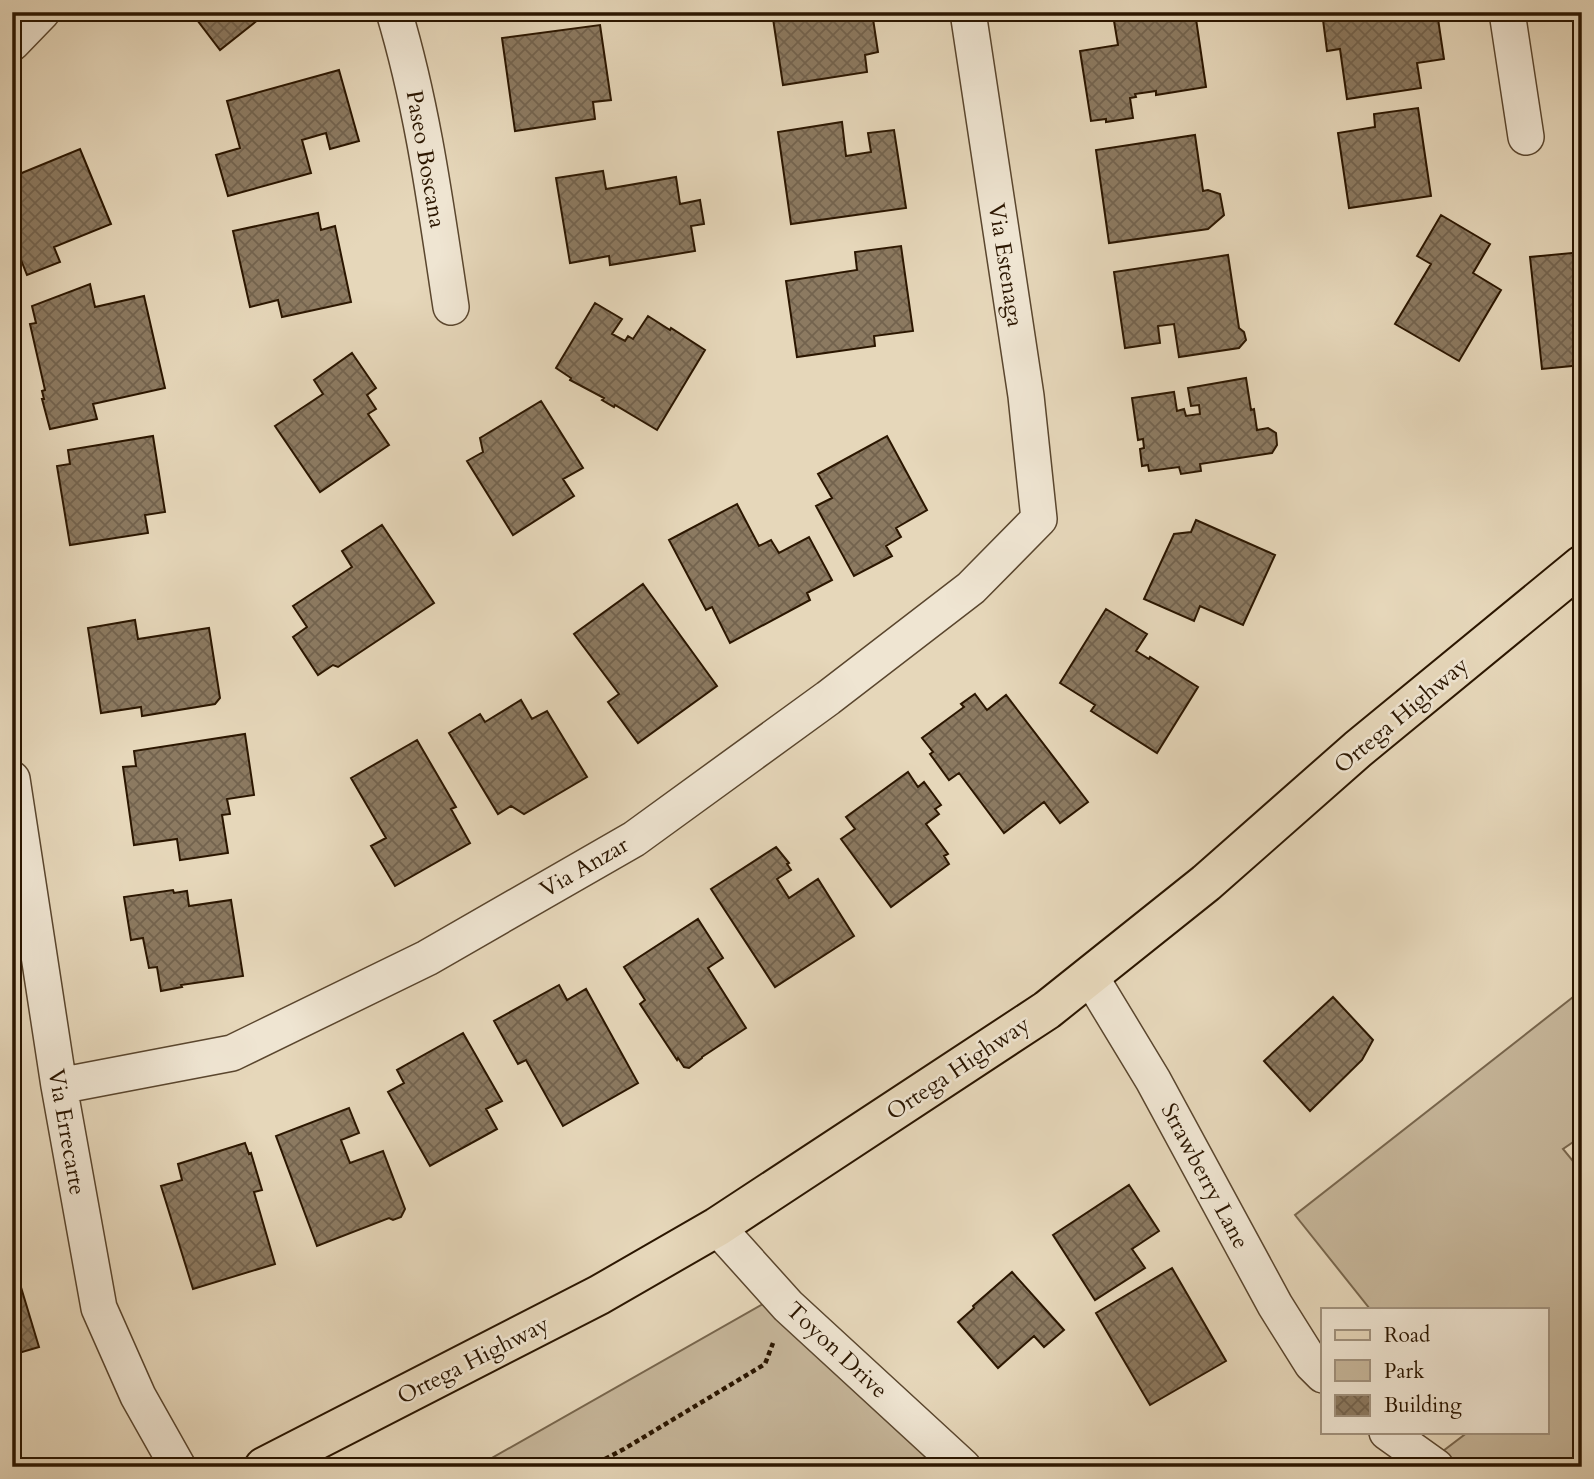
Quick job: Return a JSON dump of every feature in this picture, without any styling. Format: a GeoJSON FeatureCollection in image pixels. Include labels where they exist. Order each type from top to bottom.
{"type":"FeatureCollection","features":[{"type":"Feature","properties":{"kind":"main road","name":"Ortega Highway"},"geometry":{"type":"LineString","coordinates":[[264,1467],[599,1295],[717,1227],[1047,1010],[1206,883],[1358,749],[1582,565]]}},
{"type":"Feature","properties":{"kind":"street"},"geometry":{"type":"LineString","coordinates":[[12,43],[42,12]]}},
{"type":"Feature","properties":{"kind":"street","name":"Paseo Boscana"},"geometry":{"type":"LineString","coordinates":[[394,12],[409,60],[452,307]]}},
{"type":"Feature","properties":{"kind":"street","name":"Via Estenaga"},"geometry":{"type":"LineString","coordinates":[[968,12],[1026,396],[1039,519]]}},
{"type":"Feature","properties":{"kind":"street"},"geometry":{"type":"LineString","coordinates":[[1507,12],[1526,137]]}},
{"type":"Feature","properties":{"kind":"street","name":"Via Anzar"},"geometry":{"type":"LineString","coordinates":[[59,1087],[232,1053],[427,958],[622,845],[828,698],[971,588],[1039,519]]}},
{"type":"Feature","properties":{"kind":"street","name":"Via Errecarte"},"geometry":{"type":"LineString","coordinates":[[12,779],[59,1087],[99,1308],[138,1396],[178,1467]]}},
{"type":"Feature","properties":{"kind":"street","name":"Strawberry Lane"},"geometry":{"type":"LineString","coordinates":[[1090,976],[1153,1080],[1275,1304],[1321,1373]]}},
{"type":"Feature","properties":{"kind":"street","name":"Toyon Drive"},"geometry":{"type":"LineString","coordinates":[[717,1227],[788,1307],[963,1467]]}},
{"type":"Feature","properties":{"kind":"street"},"geometry":{"type":"LineString","coordinates":[[1390,1434],[1436,1467]]}},
{"type":"Feature","properties":{"kind":"path"},"geometry":{"type":"LineString","coordinates":[[590,1467],[765,1364],[788,1307]]}},
{"type":"Feature","properties":{"kind":"green space"},"geometry":{"type":"Polygon","coordinates":[[[1582,990],[1582,1136],[1563,1149],[1582,1172],[1582,1467],[1422,1467],[1465,1434],[1548,1434],[1548,1308],[1369,1308],[1295,1215],[1582,990]]]}},
{"type":"Feature","properties":{"kind":"green space"},"geometry":{"type":"Polygon","coordinates":[[[770,1300],[960,1467],[476,1467],[770,1300]]]}},
{"type":"Feature","properties":{"kind":"building"},"geometry":{"type":"Polygon","coordinates":[[[191,12],[268,12],[220,50],[191,12]]]}},
{"type":"Feature","properties":{"kind":"building"},"geometry":{"type":"Polygon","coordinates":[[[772,12],[872,12],[878,52],[865,55],[867,72],[783,85],[772,12]]]}},
{"type":"Feature","properties":{"kind":"building"},"geometry":{"type":"Polygon","coordinates":[[[1195,12],[1206,87],[1156,95],[1156,91],[1135,94],[1136,97],[1130,98],[1133,118],[1091,121],[1080,51],[1118,45],[1114,21],[1195,12]]]}},
{"type":"Feature","properties":{"kind":"building"},"geometry":{"type":"Polygon","coordinates":[[[1322,12],[1437,12],[1444,59],[1417,63],[1421,88],[1347,99],[1340,49],[1327,51],[1322,12]]]}},
{"type":"Feature","properties":{"kind":"building"},"geometry":{"type":"Polygon","coordinates":[[[600,25],[611,100],[593,102],[595,119],[515,131],[502,38],[600,25]]]}},
{"type":"Feature","properties":{"kind":"building"},"geometry":{"type":"Polygon","coordinates":[[[339,70],[359,141],[330,149],[326,133],[302,140],[311,173],[228,196],[216,155],[240,148],[227,101],[339,70]]]}},
{"type":"Feature","properties":{"kind":"building"},"geometry":{"type":"Polygon","coordinates":[[[1418,108],[1431,196],[1349,208],[1338,133],[1375,127],[1374,114],[1418,108]]]}},
{"type":"Feature","properties":{"kind":"building"},"geometry":{"type":"Polygon","coordinates":[[[842,122],[846,156],[871,152],[868,133],[894,130],[906,208],[791,224],[778,132],[842,122]]]}},
{"type":"Feature","properties":{"kind":"building"},"geometry":{"type":"Polygon","coordinates":[[[1195,135],[1203,191],[1220,194],[1224,215],[1208,229],[1109,243],[1096,150],[1195,135]]]}},
{"type":"Feature","properties":{"kind":"building"},"geometry":{"type":"Polygon","coordinates":[[[80,149],[111,224],[54,247],[60,262],[27,275],[21,260],[12,263],[12,177],[80,149]]]}},
{"type":"Feature","properties":{"kind":"building"},"geometry":{"type":"Polygon","coordinates":[[[603,171],[606,189],[676,177],[680,204],[700,200],[704,224],[691,226],[695,251],[610,265],[609,256],[570,263],[556,178],[603,171]]]}},
{"type":"Feature","properties":{"kind":"building"},"geometry":{"type":"Polygon","coordinates":[[[318,213],[321,230],[335,226],[351,302],[282,317],[278,300],[250,307],[233,231],[318,213]]]}},
{"type":"Feature","properties":{"kind":"building"},"geometry":{"type":"Polygon","coordinates":[[[1441,215],[1490,244],[1473,273],[1501,290],[1459,361],[1395,324],[1431,264],[1417,256],[1441,215]]]}},
{"type":"Feature","properties":{"kind":"building"},"geometry":{"type":"Polygon","coordinates":[[[901,246],[913,331],[874,336],[875,346],[797,357],[786,281],[857,270],[855,252],[901,246]]]}},
{"type":"Feature","properties":{"kind":"building"},"geometry":{"type":"Polygon","coordinates":[[[1582,252],[1582,365],[1542,369],[1530,257],[1582,252]]]}},
{"type":"Feature","properties":{"kind":"building"},"geometry":{"type":"Polygon","coordinates":[[[1228,255],[1239,328],[1244,332],[1246,340],[1239,348],[1179,357],[1174,324],[1158,326],[1160,343],[1125,348],[1114,272],[1228,255]]]}},
{"type":"Feature","properties":{"kind":"building"},"geometry":{"type":"Polygon","coordinates":[[[90,284],[95,307],[144,296],[165,388],[93,404],[97,419],[50,429],[42,399],[42,391],[45,390],[30,324],[36,323],[32,306],[90,284]]]}},
{"type":"Feature","properties":{"kind":"building"},"geometry":{"type":"Polygon","coordinates":[[[595,303],[622,319],[612,334],[625,341],[628,336],[633,339],[648,316],[705,350],[657,430],[602,400],[604,398],[570,380],[571,378],[556,368],[595,303]]]}},
{"type":"Feature","properties":{"kind":"building"},"geometry":{"type":"Polygon","coordinates":[[[352,353],[376,388],[367,395],[376,409],[368,414],[389,445],[320,492],[275,426],[323,394],[314,380],[352,353]]]}},
{"type":"Feature","properties":{"kind":"building"},"geometry":{"type":"Polygon","coordinates":[[[1246,378],[1257,430],[1268,428],[1276,433],[1277,445],[1272,453],[1200,464],[1201,471],[1181,474],[1179,467],[1149,471],[1148,465],[1142,466],[1140,449],[1144,448],[1143,439],[1138,440],[1132,398],[1174,392],[1177,411],[1184,409],[1186,416],[1200,414],[1199,405],[1191,406],[1188,388],[1246,378]]]}},
{"type":"Feature","properties":{"kind":"building"},"geometry":{"type":"Polygon","coordinates":[[[541,401],[583,468],[563,479],[574,496],[513,535],[467,461],[483,452],[480,438],[541,401]]]}},
{"type":"Feature","properties":{"kind":"building"},"geometry":{"type":"Polygon","coordinates":[[[153,436],[165,512],[145,515],[148,533],[70,545],[57,466],[70,464],[68,450],[153,436]]]}},
{"type":"Feature","properties":{"kind":"building"},"geometry":{"type":"Polygon","coordinates":[[[887,436],[927,510],[896,528],[901,537],[886,546],[892,556],[854,576],[816,506],[832,498],[818,474],[887,436]]]}},
{"type":"Feature","properties":{"kind":"building"},"geometry":{"type":"Polygon","coordinates":[[[737,504],[759,546],[771,540],[779,553],[809,537],[832,580],[807,593],[810,600],[730,643],[712,607],[706,610],[669,540],[737,504]]]}},
{"type":"Feature","properties":{"kind":"building"},"geometry":{"type":"Polygon","coordinates":[[[1196,520],[1275,555],[1243,625],[1200,606],[1194,621],[1144,599],[1174,534],[1191,532],[1196,520]]]}},
{"type":"Feature","properties":{"kind":"building"},"geometry":{"type":"Polygon","coordinates":[[[382,525],[434,603],[338,667],[333,665],[318,675],[293,637],[307,627],[293,606],[352,567],[342,551],[382,525]]]}},
{"type":"Feature","properties":{"kind":"building"},"geometry":{"type":"Polygon","coordinates":[[[643,584],[717,686],[638,743],[608,702],[619,694],[574,634],[643,584]]]}},
{"type":"Feature","properties":{"kind":"building"},"geometry":{"type":"Polygon","coordinates":[[[1106,609],[1147,634],[1136,651],[1198,687],[1157,753],[1091,711],[1095,705],[1060,683],[1106,609]]]}},
{"type":"Feature","properties":{"kind":"building"},"geometry":{"type":"Polygon","coordinates":[[[135,620],[138,639],[209,628],[220,698],[215,704],[142,716],[141,707],[101,713],[88,628],[135,620]]]}},
{"type":"Feature","properties":{"kind":"building"},"geometry":{"type":"Polygon","coordinates":[[[975,694],[987,710],[1006,695],[1088,802],[1060,823],[1044,802],[1004,833],[959,773],[949,780],[922,738],[964,707],[961,704],[975,694]]]}},
{"type":"Feature","properties":{"kind":"building"},"geometry":{"type":"Polygon","coordinates":[[[521,700],[532,719],[547,711],[587,777],[524,814],[511,806],[498,814],[449,733],[480,714],[485,722],[521,700]]]}},
{"type":"Feature","properties":{"kind":"building"},"geometry":{"type":"Polygon","coordinates":[[[245,734],[254,795],[227,799],[230,814],[222,815],[228,853],[180,860],[177,839],[134,845],[123,767],[136,766],[134,751],[245,734]]]}},
{"type":"Feature","properties":{"kind":"building"},"geometry":{"type":"Polygon","coordinates":[[[417,740],[456,807],[451,809],[470,843],[395,886],[371,846],[386,838],[351,778],[417,740]]]}},
{"type":"Feature","properties":{"kind":"building"},"geometry":{"type":"Polygon","coordinates":[[[908,772],[918,787],[924,782],[941,805],[935,809],[939,814],[926,824],[948,854],[944,856],[949,864],[891,907],[841,839],[855,829],[846,817],[908,772]]]}},
{"type":"Feature","properties":{"kind":"building"},"geometry":{"type":"Polygon","coordinates":[[[776,847],[789,863],[787,864],[791,870],[777,879],[789,898],[818,879],[854,936],[775,987],[711,889],[776,847]]]}},
{"type":"Feature","properties":{"kind":"building"},"geometry":{"type":"Polygon","coordinates":[[[173,890],[174,893],[187,891],[189,906],[231,900],[243,976],[181,985],[182,987],[161,991],[157,967],[149,968],[143,938],[131,940],[124,897],[173,890]]]}},
{"type":"Feature","properties":{"kind":"building"},"geometry":{"type":"Polygon","coordinates":[[[698,919],[723,958],[708,968],[746,1028],[689,1068],[684,1067],[678,1058],[677,1060],[640,1004],[645,1000],[624,967],[698,919]]]}},
{"type":"Feature","properties":{"kind":"building"},"geometry":{"type":"Polygon","coordinates":[[[559,985],[567,1000],[586,989],[638,1083],[563,1126],[526,1060],[518,1064],[494,1021],[559,985]]]}},
{"type":"Feature","properties":{"kind":"building"},"geometry":{"type":"Polygon","coordinates":[[[1333,997],[1373,1040],[1362,1060],[1310,1111],[1264,1061],[1333,997]]]}},
{"type":"Feature","properties":{"kind":"building"},"geometry":{"type":"Polygon","coordinates":[[[463,1033],[502,1101],[486,1109],[497,1129],[430,1166],[388,1092],[404,1083],[397,1070],[463,1033]]]}},
{"type":"Feature","properties":{"kind":"building"},"geometry":{"type":"Polygon","coordinates":[[[349,1108],[359,1133],[341,1140],[350,1163],[383,1151],[405,1209],[401,1217],[393,1220],[389,1218],[317,1246],[276,1136],[349,1108]]]}},
{"type":"Feature","properties":{"kind":"building"},"geometry":{"type":"Polygon","coordinates":[[[245,1143],[249,1154],[251,1153],[262,1190],[254,1192],[275,1264],[193,1289],[161,1186],[182,1180],[178,1164],[245,1143]]]}},
{"type":"Feature","properties":{"kind":"building"},"geometry":{"type":"Polygon","coordinates":[[[1129,1185],[1159,1231],[1132,1249],[1145,1268],[1095,1300],[1053,1235],[1129,1185]]]}},
{"type":"Feature","properties":{"kind":"building"},"geometry":{"type":"Polygon","coordinates":[[[1172,1268],[1226,1361],[1150,1405],[1096,1313],[1172,1268]]]}},
{"type":"Feature","properties":{"kind":"building"},"geometry":{"type":"Polygon","coordinates":[[[1012,1272],[1064,1330],[1044,1347],[1034,1336],[998,1368],[958,1322],[1012,1272]]]}},
{"type":"Feature","properties":{"kind":"building"},"geometry":{"type":"Polygon","coordinates":[[[17,1274],[39,1347],[12,1355],[12,1275],[17,1274]]]}}]}
